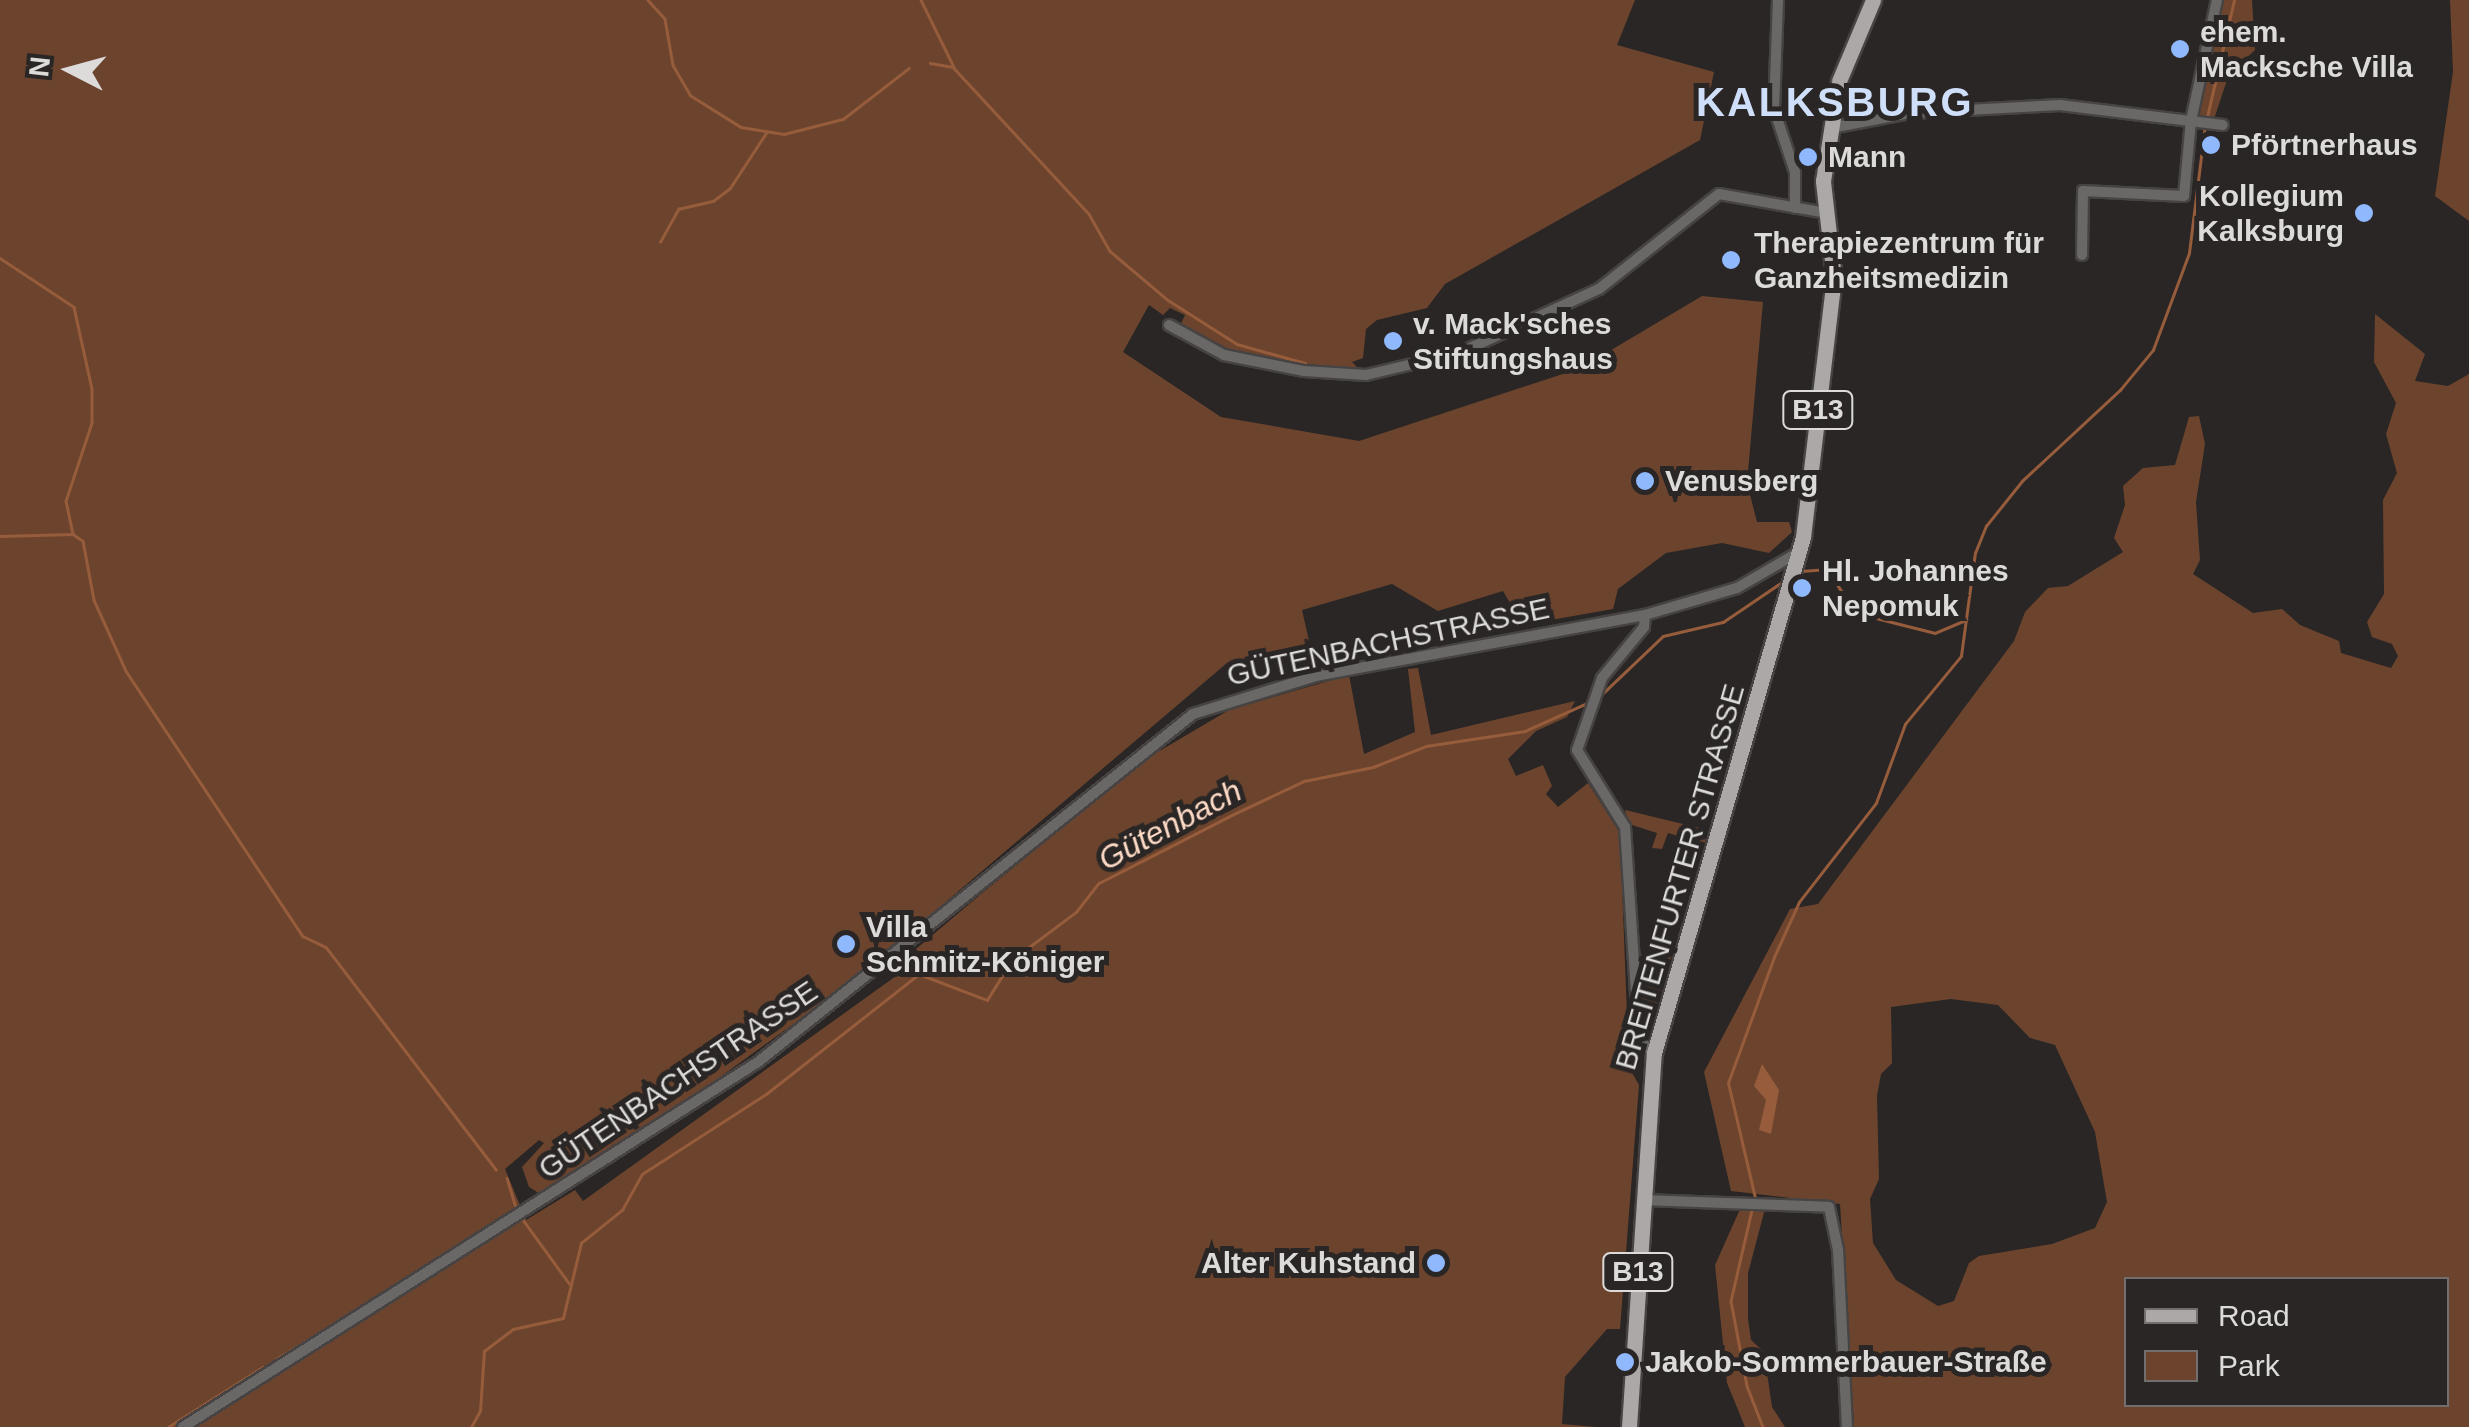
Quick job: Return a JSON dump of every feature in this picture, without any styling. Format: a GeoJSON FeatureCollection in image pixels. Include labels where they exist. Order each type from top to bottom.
{"type":"FeatureCollection","features":[{"type":"Feature","properties":{"kind":"main road","name":"B13"},"geometry":{"type":"LineString","coordinates":[[1798,557],[1834,278],[1823,181],[1842,84],[1875,0]]}},
{"type":"Feature","properties":{"kind":"main road","name":"BREITENFURTER STRASSE"},"geometry":{"type":"LineString","coordinates":[[1629,1427],[1654,1053],[1798,557]]}},
{"type":"Feature","properties":{"kind":"street"},"geometry":{"type":"LineString","coordinates":[[1778,0],[1774,108],[1795,172],[1795,208]]}},
{"type":"Feature","properties":{"kind":"street"},"geometry":{"type":"LineString","coordinates":[[2082,255],[2084,191],[2184,196],[2216,0]]}},
{"type":"Feature","properties":{"kind":"street"},"geometry":{"type":"LineString","coordinates":[[1837,119],[1991,106],[2060,105],[2218,125]]}},
{"type":"Feature","properties":{"kind":"street"},"geometry":{"type":"LineString","coordinates":[[1169,325],[1212,351],[1268,366],[1352,376],[1415,366],[1599,289],[1648,254],[1706,198],[1740,193],[1764,202],[1827,214]]}},
{"type":"Feature","properties":{"kind":"street","name":"GÜTENBACHSTRASSE"},"geometry":{"type":"LineString","coordinates":[[183,1427],[511,1224],[828,1011],[1192,714],[1316,676],[1645,616],[1737,588],[1798,557]]}},
{"type":"Feature","properties":{"kind":"street"},"geometry":{"type":"LineString","coordinates":[[1645,616],[1598,688],[1577,750],[1625,827],[1640,1040],[1654,1053]]}},
{"type":"Feature","properties":{"kind":"street"},"geometry":{"type":"LineString","coordinates":[[1642,1200],[1739,1200],[1829,1207],[1838,1250],[1847,1427]]}},
{"type":"Feature","properties":{"kind":"green space"},"geometry":{"type":"Polygon","coordinates":[[[0,0],[1635,0],[1617,45],[1714,72],[1700,140],[1445,284],[1427,308],[1377,320],[1366,329],[1363,358],[1352,362],[1361,371],[1230,353],[1180,326],[1185,315],[1170,308],[1163,315],[1149,305],[1123,352],[1221,417],[1359,441],[1581,368],[1702,296],[1763,302],[1747,483],[1757,522],[1789,522],[1792,532],[1769,553],[1722,543],[1666,553],[1618,589],[1613,609],[1523,625],[1503,591],[1438,611],[1392,584],[1302,610],[1315,667],[1292,648],[1227,663],[915,928],[904,917],[891,929],[900,940],[836,993],[687,1101],[545,1197],[529,1187],[522,1167],[544,1143],[539,1140],[505,1169],[526,1220],[575,1190],[583,1201],[903,971],[926,963],[916,949],[981,894],[1151,756],[1229,710],[1349,675],[1364,754],[1415,732],[1408,669],[1418,668],[1431,735],[1575,701],[1567,717],[1536,731],[1508,759],[1516,776],[1543,765],[1552,786],[1546,794],[1558,807],[1588,783],[1620,833],[1629,1067],[1639,1085],[1620,1329],[1607,1329],[1565,1377],[1562,1424],[1596,1427],[0,1427],[0,0]]]}},
{"type":"Feature","properties":{"kind":"green space"},"geometry":{"type":"Polygon","coordinates":[[[2221,0],[2252,0],[2255,50],[2229,74],[2214,119],[2199,115],[2221,0]]]}},
{"type":"Feature","properties":{"kind":"green space"},"geometry":{"type":"Polygon","coordinates":[[[2450,0],[2469,0],[2469,221],[2435,196],[2453,72],[2450,0]]]}},
{"type":"Feature","properties":{"kind":"green space"},"geometry":{"type":"Polygon","coordinates":[[[2375,314],[2425,354],[2415,381],[2448,386],[2469,374],[2469,1427],[1854,1427],[1840,1204],[1731,1191],[1704,1072],[1790,909],[1818,904],[2014,641],[2025,612],[2048,588],[2068,586],[2123,552],[2114,538],[2125,505],[2123,486],[2143,468],[2175,465],[2189,417],[2199,416],[2205,444],[2196,502],[2200,560],[2193,574],[2253,613],[2282,609],[2300,625],[2339,641],[2341,653],[2391,668],[2398,656],[2392,644],[2372,637],[2367,622],[2384,594],[2383,500],[2397,473],[2386,434],[2396,403],[2374,362],[2375,314]],[[1951,999],[1891,1007],[1892,1063],[1881,1074],[1877,1096],[1879,1179],[1870,1199],[1873,1243],[1896,1280],[1938,1306],[1954,1301],[1969,1263],[1979,1256],[2052,1244],[2095,1228],[2107,1202],[2095,1132],[2055,1045],[2030,1038],[1998,1005],[1951,999]]]}},
{"type":"Feature","properties":{"kind":"green space"},"geometry":{"type":"Polygon","coordinates":[[[1625,810],[1708,830],[1701,858],[1694,858],[1698,842],[1668,833],[1662,849],[1652,848],[1657,833],[1629,824],[1625,810]]]}},
{"type":"Feature","properties":{"kind":"green space"},"geometry":{"type":"Polygon","coordinates":[[[1669,946],[1674,947],[1655,1016],[1642,1016],[1638,954],[1649,955],[1645,971],[1660,975],[1669,946]]]}},
{"type":"Feature","properties":{"kind":"green space"},"geometry":{"type":"Polygon","coordinates":[[[1741,1207],[1765,1209],[1748,1273],[1748,1319],[1751,1340],[1764,1352],[1772,1407],[1785,1427],[1745,1427],[1727,1383],[1715,1265],[1741,1207]]]}},
{"type":"Feature","properties":{"kind":"shaded area"},"geometry":{"type":"Polygon","coordinates":[[[1762,1064],[1779,1090],[1771,1134],[1759,1130],[1766,1100],[1754,1086],[1762,1064]]]}},
{"type":"Feature","properties":{"kind":"waterway"},"geometry":{"type":"LineString","coordinates":[[648,0],[665,19],[673,65],[690,95],[741,127],[784,134],[843,119],[909,68]]}},
{"type":"Feature","properties":{"kind":"waterway"},"geometry":{"type":"LineString","coordinates":[[921,0],[955,69]]}},
{"type":"Feature","properties":{"kind":"waterway"},"geometry":{"type":"LineString","coordinates":[[2207,117],[2234,0]]}},
{"type":"Feature","properties":{"kind":"waterway"},"geometry":{"type":"LineString","coordinates":[[930,63],[953,67],[1089,214],[1110,251],[1168,300],[1237,344],[1305,363]]}},
{"type":"Feature","properties":{"kind":"waterway"},"geometry":{"type":"LineString","coordinates":[[1755,1198],[1728,1083],[1774,957],[1799,902],[1876,803],[1905,724],[1961,656],[1975,553],[1986,526],[2022,481],[2120,390],[2153,350],[2189,253],[2205,124]]}},
{"type":"Feature","properties":{"kind":"waterway"},"geometry":{"type":"LineString","coordinates":[[660,242],[678,209],[713,201],[730,188],[766,133]]}},
{"type":"Feature","properties":{"kind":"waterway"},"geometry":{"type":"LineString","coordinates":[[0,258],[74,307],[92,389],[92,423],[66,501],[73,533]]}},
{"type":"Feature","properties":{"kind":"waterway"},"geometry":{"type":"LineString","coordinates":[[0,536],[73,534],[83,541],[94,600],[126,671],[303,936],[326,947],[496,1169]]}},
{"type":"Feature","properties":{"kind":"waterway","name":"Gütenbach"},"geometry":{"type":"LineString","coordinates":[[1801,571],[1828,569],[1850,605],[1868,616],[1935,633],[1966,620]]}},
{"type":"Feature","properties":{"kind":"waterway","name":"Gütenbach"},"geometry":{"type":"LineString","coordinates":[[1599,697],[1663,636],[1723,622],[1785,580]]}},
{"type":"Feature","properties":{"kind":"waterway","name":"Gütenbach"},"geometry":{"type":"LineString","coordinates":[[471,1427],[480,1411],[484,1351],[513,1329],[563,1318],[581,1243],[622,1210],[642,1174],[766,1094],[919,974],[987,1000],[1012,960],[1076,912],[1099,883],[1232,815],[1304,781],[1373,767],[1426,746],[1525,731],[1587,703]]}},
{"type":"Feature","properties":{"kind":"waterway"},"geometry":{"type":"LineString","coordinates":[[507,1178],[517,1211]]}},
{"type":"Feature","properties":{"kind":"waterway"},"geometry":{"type":"LineString","coordinates":[[1753,1206],[1731,1301],[1747,1386],[1763,1427]]}},
{"type":"Feature","properties":{"kind":"waterway"},"geometry":{"type":"LineString","coordinates":[[521,1217],[569,1283]]}},
{"type":"Feature","properties":{"kind":"waterway"},"geometry":{"type":"LineString","coordinates":[[276,1359],[390,1290]]}},
{"type":"Feature","properties":{"kind":"waterway"},"geometry":{"type":"LineString","coordinates":[[168,1427],[263,1367]]}},
{"type":"Feature","properties":{"kind":"tunnel"},"geometry":{"type":"LineString","coordinates":[[1845,87],[1847,82]]}},
{"type":"Feature","properties":{"kind":"place","name":"ehem. Macksche Villa"},"geometry":{"type":"Point","coordinates":[2180,49]}},
{"type":"Feature","properties":{"kind":"place","name":"Pförtnerhaus"},"geometry":{"type":"Point","coordinates":[2211,145]}},
{"type":"Feature","properties":{"kind":"place","name":"Mann"},"geometry":{"type":"Point","coordinates":[1808,157]}},
{"type":"Feature","properties":{"kind":"place","name":"Kollegium Kalksburg"},"geometry":{"type":"Point","coordinates":[2364,213]}},
{"type":"Feature","properties":{"kind":"place","name":"Therapiezentrum für Ganzheitsmedizin"},"geometry":{"type":"Point","coordinates":[1731,260]}},
{"type":"Feature","properties":{"kind":"place","name":"v. Mack'sches Stiftungshaus"},"geometry":{"type":"Point","coordinates":[1393,341]}},
{"type":"Feature","properties":{"kind":"place","name":"Venusberg"},"geometry":{"type":"Point","coordinates":[1645,481]}},
{"type":"Feature","properties":{"kind":"place","name":"Hl. Johannes Nepomuk"},"geometry":{"type":"Point","coordinates":[1802,588]}},
{"type":"Feature","properties":{"kind":"place","name":"Villa Schmitz-Königer"},"geometry":{"type":"Point","coordinates":[846,944]}},
{"type":"Feature","properties":{"kind":"place","name":"Alter Kuhstand"},"geometry":{"type":"Point","coordinates":[1436,1263]}},
{"type":"Feature","properties":{"kind":"place","name":"Jakob-Sommerbauer-Straße"},"geometry":{"type":"Point","coordinates":[1625,1362]}},
{"type":"Feature","properties":{"kind":"district","name":"KALKSBURG"},"geometry":{"type":"Point","coordinates":[1835,102]}}]}
